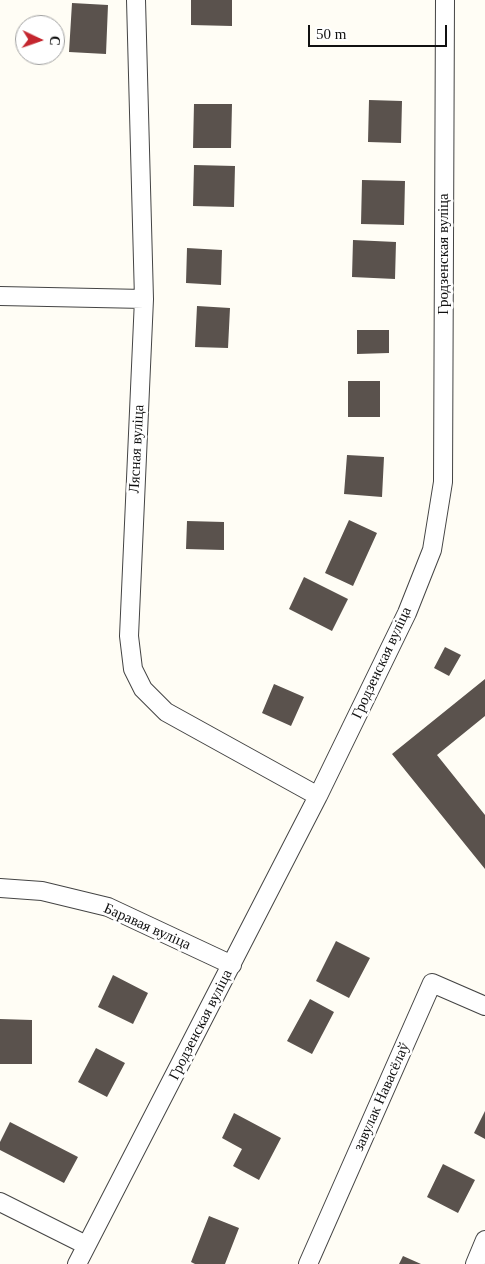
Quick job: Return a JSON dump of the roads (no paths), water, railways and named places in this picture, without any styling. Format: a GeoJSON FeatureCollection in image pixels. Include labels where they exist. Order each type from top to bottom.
{"type":"FeatureCollection","features":[{"type":"Feature","properties":{"kind":"street","name":"Лясная вуліца"},"geometry":{"type":"LineString","coordinates":[[136,0],[144,299],[128,636],[133,669],[143,689],[166,712],[318,796]]}},
{"type":"Feature","properties":{"kind":"street","name":"Гродзенская вуліца"},"geometry":{"type":"LineString","coordinates":[[77,1264],[318,796],[407,613],[432,550],[443,482],[445,0]]}},
{"type":"Feature","properties":{"kind":"street"},"geometry":{"type":"LineString","coordinates":[[0,296],[144,299]]}},
{"type":"Feature","properties":{"kind":"street","name":"Баравая вуліца"},"geometry":{"type":"LineString","coordinates":[[0,888],[42,891],[108,907],[232,965]]}},
{"type":"Feature","properties":{"kind":"street","name":"завулак Навасёлаў"},"geometry":{"type":"LineString","coordinates":[[308,1264],[432,983],[485,1006]]}},
{"type":"Feature","properties":{"kind":"street"},"geometry":{"type":"LineString","coordinates":[[0,1202],[86,1245]]}},
{"type":"Feature","properties":{"kind":"street"},"geometry":{"type":"LineString","coordinates":[[475,1264],[485,1240]]}}]}
